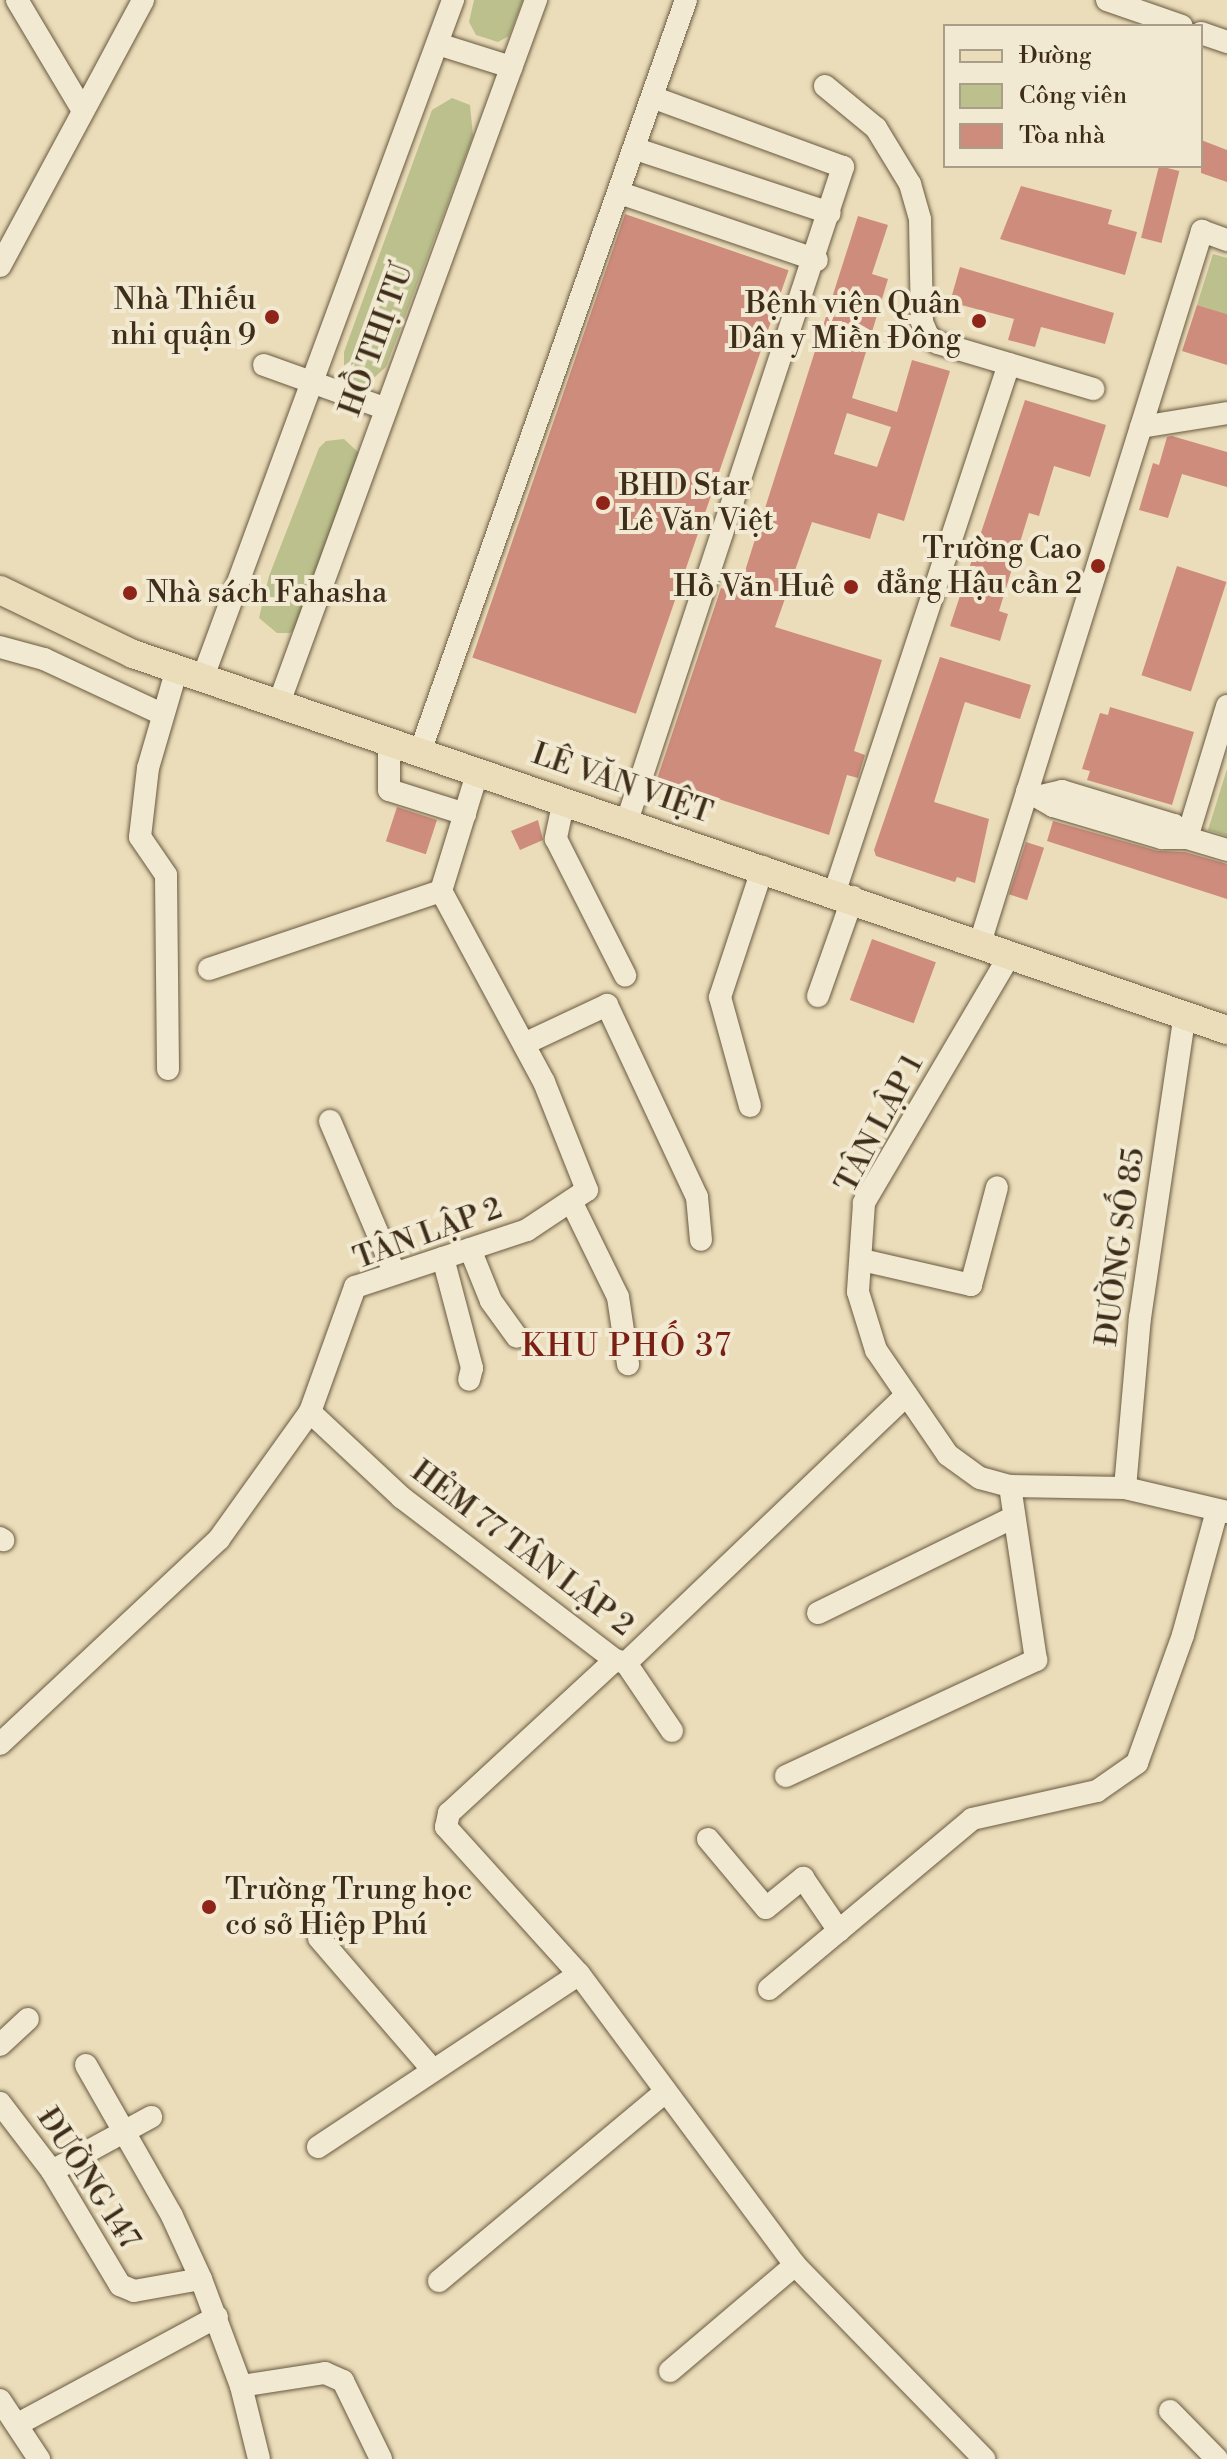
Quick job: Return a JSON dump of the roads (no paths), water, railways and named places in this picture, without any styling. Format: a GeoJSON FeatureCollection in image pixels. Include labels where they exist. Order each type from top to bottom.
{"type":"FeatureCollection","features":[{"type":"Feature","properties":{"kind":"main road","name":"LÊ VĂN VIỆT"},"geometry":{"type":"LineString","coordinates":[[0,590],[190,673],[844,894],[1227,1030]]}},
{"type":"Feature","properties":{"kind":"street"},"geometry":{"type":"LineString","coordinates":[[17,0],[82,109]]}},
{"type":"Feature","properties":{"kind":"street"},"geometry":{"type":"LineString","coordinates":[[0,266],[143,0]]}},
{"type":"Feature","properties":{"kind":"street","name":"HỒ THỊ TƯ"},"geometry":{"type":"LineString","coordinates":[[168,1069],[166,875],[140,837],[160,713],[190,673],[310,381],[453,0]]}},
{"type":"Feature","properties":{"kind":"street","name":"HỒ THỊ TƯ"},"geometry":{"type":"LineString","coordinates":[[279,703],[384,408],[536,0]]}},
{"type":"Feature","properties":{"kind":"street"},"geometry":{"type":"LineString","coordinates":[[420,752],[636,149],[686,0]]}},
{"type":"Feature","properties":{"kind":"street"},"geometry":{"type":"LineString","coordinates":[[1112,1],[1176,24]]}},
{"type":"Feature","properties":{"kind":"street"},"geometry":{"type":"LineString","coordinates":[[1203,34],[1227,42]]}},
{"type":"Feature","properties":{"kind":"street"},"geometry":{"type":"LineString","coordinates":[[438,44],[511,67]]}},
{"type":"Feature","properties":{"kind":"street"},"geometry":{"type":"LineString","coordinates":[[825,86],[876,128],[910,184],[920,220],[922,322],[928,336],[1093,389]]}},
{"type":"Feature","properties":{"kind":"street"},"geometry":{"type":"LineString","coordinates":[[627,821],[817,260],[843,167],[654,98]]}},
{"type":"Feature","properties":{"kind":"street"},"geometry":{"type":"LineString","coordinates":[[636,149],[830,213]]}},
{"type":"Feature","properties":{"kind":"street"},"geometry":{"type":"LineString","coordinates":[[620,193],[817,260]]}},
{"type":"Feature","properties":{"kind":"street"},"geometry":{"type":"LineString","coordinates":[[980,943],[1034,794],[1141,427],[1202,231],[1227,240]]}},
{"type":"Feature","properties":{"kind":"street"},"geometry":{"type":"LineString","coordinates":[[818,996],[844,894],[1009,364]]}},
{"type":"Feature","properties":{"kind":"street"},"geometry":{"type":"LineString","coordinates":[[264,365],[384,408]]}},
{"type":"Feature","properties":{"kind":"street"},"geometry":{"type":"LineString","coordinates":[[1141,427],[1227,413]]}},
{"type":"Feature","properties":{"kind":"street"},"geometry":{"type":"LineString","coordinates":[[0,647],[44,659],[160,713]]}},
{"type":"Feature","properties":{"kind":"street"},"geometry":{"type":"LineString","coordinates":[[1187,838],[1227,706]]}},
{"type":"Feature","properties":{"kind":"street"},"geometry":{"type":"LineString","coordinates":[[389,741],[389,790],[465,814]]}},
{"type":"Feature","properties":{"kind":"street"},"geometry":{"type":"LineString","coordinates":[[478,771],[441,891],[524,1044],[587,1190],[571,1201],[618,1297],[628,1364]]}},
{"type":"Feature","properties":{"kind":"street"},"geometry":{"type":"LineString","coordinates":[[1034,794],[1053,806],[1162,838],[1187,838],[1227,850]]}},
{"type":"Feature","properties":{"kind":"street"},"geometry":{"type":"LineString","coordinates":[[564,800],[556,839],[625,975]]}},
{"type":"Feature","properties":{"kind":"street"},"geometry":{"type":"LineString","coordinates":[[750,1106],[720,997],[763,867]]}},
{"type":"Feature","properties":{"kind":"street"},"geometry":{"type":"LineString","coordinates":[[209,969],[441,891]]}},
{"type":"Feature","properties":{"kind":"street","name":"TÂN LẬP 1"},"geometry":{"type":"LineString","coordinates":[[1011,953],[864,1203],[858,1292],[876,1350],[948,1455],[980,1478],[1010,1486],[1125,1488],[1222,1512]]}},
{"type":"Feature","properties":{"kind":"street"},"geometry":{"type":"LineString","coordinates":[[524,1044],[607,1005],[697,1197],[701,1240]]}},
{"type":"Feature","properties":{"kind":"street","name":"ĐƯỜNG SỐ 85"},"geometry":{"type":"LineString","coordinates":[[1125,1488],[1140,1318],[1185,1015]]}},
{"type":"Feature","properties":{"kind":"street"},"geometry":{"type":"LineString","coordinates":[[330,1121],[394,1272]]}},
{"type":"Feature","properties":{"kind":"street"},"geometry":{"type":"LineString","coordinates":[[862,1260],[971,1285],[997,1187]]}},
{"type":"Feature","properties":{"kind":"street","name":"TÂN LẬP 2"},"geometry":{"type":"LineString","coordinates":[[0,1744],[219,1539],[310,1412],[355,1287],[527,1230],[571,1201]]}},
{"type":"Feature","properties":{"kind":"street"},"geometry":{"type":"LineString","coordinates":[[470,1249],[491,1301],[517,1337]]}},
{"type":"Feature","properties":{"kind":"street"},"geometry":{"type":"LineString","coordinates":[[443,1258],[472,1368],[469,1380]]}},
{"type":"Feature","properties":{"kind":"street","name":"HẺM 77 TÂN LẬP 2"},"geometry":{"type":"LineString","coordinates":[[310,1412],[401,1497],[620,1662],[906,1395]]}},
{"type":"Feature","properties":{"kind":"street"},"geometry":{"type":"LineString","coordinates":[[786,1776],[1036,1660],[1010,1486]]}},
{"type":"Feature","properties":{"kind":"street"},"geometry":{"type":"LineString","coordinates":[[769,1989],[972,1819],[1097,1791],[1137,1763],[1183,1635],[1222,1512]]}},
{"type":"Feature","properties":{"kind":"street"},"geometry":{"type":"LineString","coordinates":[[818,1613],[1014,1517]]}},
{"type":"Feature","properties":{"kind":"street"},"geometry":{"type":"LineString","coordinates":[[672,1731],[620,1662],[446,1819],[446,1827],[579,1974],[795,2265],[984,2459]]}},
{"type":"Feature","properties":{"kind":"street"},"geometry":{"type":"LineString","coordinates":[[708,1839],[766,1908],[803,1878],[839,1931]]}},
{"type":"Feature","properties":{"kind":"street"},"geometry":{"type":"LineString","coordinates":[[319,1938],[433,2070]]}},
{"type":"Feature","properties":{"kind":"street"},"geometry":{"type":"LineString","coordinates":[[318,2147],[579,1974]]}},
{"type":"Feature","properties":{"kind":"street"},"geometry":{"type":"LineString","coordinates":[[0,2045],[28,2019]]}},
{"type":"Feature","properties":{"kind":"street"},"geometry":{"type":"LineString","coordinates":[[86,2065],[172,2216],[201,2279],[241,2386],[259,2459]]}},
{"type":"Feature","properties":{"kind":"street"},"geometry":{"type":"LineString","coordinates":[[439,2281],[665,2092]]}},
{"type":"Feature","properties":{"kind":"street","name":"ĐƯỜNG 147"},"geometry":{"type":"LineString","coordinates":[[0,2103],[52,2171],[120,2285],[134,2291],[201,2279]]}},
{"type":"Feature","properties":{"kind":"street"},"geometry":{"type":"LineString","coordinates":[[52,2171],[124,2136],[151,2117]]}},
{"type":"Feature","properties":{"kind":"street"},"geometry":{"type":"LineString","coordinates":[[670,2371],[795,2265]]}},
{"type":"Feature","properties":{"kind":"street"},"geometry":{"type":"LineString","coordinates":[[18,2424],[217,2317]]}},
{"type":"Feature","properties":{"kind":"street"},"geometry":{"type":"LineString","coordinates":[[241,2386],[325,2373],[343,2381],[381,2459]]}},
{"type":"Feature","properties":{"kind":"street"},"geometry":{"type":"LineString","coordinates":[[0,2400],[39,2459]]}},
{"type":"Feature","properties":{"kind":"street"},"geometry":{"type":"LineString","coordinates":[[1170,2411],[1217,2459]]}},
{"type":"Feature","properties":{"kind":"place","name":"Nhà Thiếu nhi quận 9"},"geometry":{"type":"Point","coordinates":[272,317]}},
{"type":"Feature","properties":{"kind":"place","name":"Bệnh viện Quân Dân y Miền Đông"},"geometry":{"type":"Point","coordinates":[979,321]}},
{"type":"Feature","properties":{"kind":"place","name":"BHD Star Lê Văn Việt"},"geometry":{"type":"Point","coordinates":[603,503]}},
{"type":"Feature","properties":{"kind":"place","name":"Trường Cao đẳng Hậu cần 2"},"geometry":{"type":"Point","coordinates":[1098,566]}},
{"type":"Feature","properties":{"kind":"place","name":"Hồ Văn Huê"},"geometry":{"type":"Point","coordinates":[851,587]}},
{"type":"Feature","properties":{"kind":"place","name":"Nhà sách Fahasha"},"geometry":{"type":"Point","coordinates":[130,593]}},
{"type":"Feature","properties":{"kind":"place","name":"Trường Trung học cơ sở Hiệp Phú"},"geometry":{"type":"Point","coordinates":[209,1907]}},
{"type":"Feature","properties":{"kind":"district","name":"KHU PHỐ 37"},"geometry":{"type":"Point","coordinates":[627,1346]}}]}
